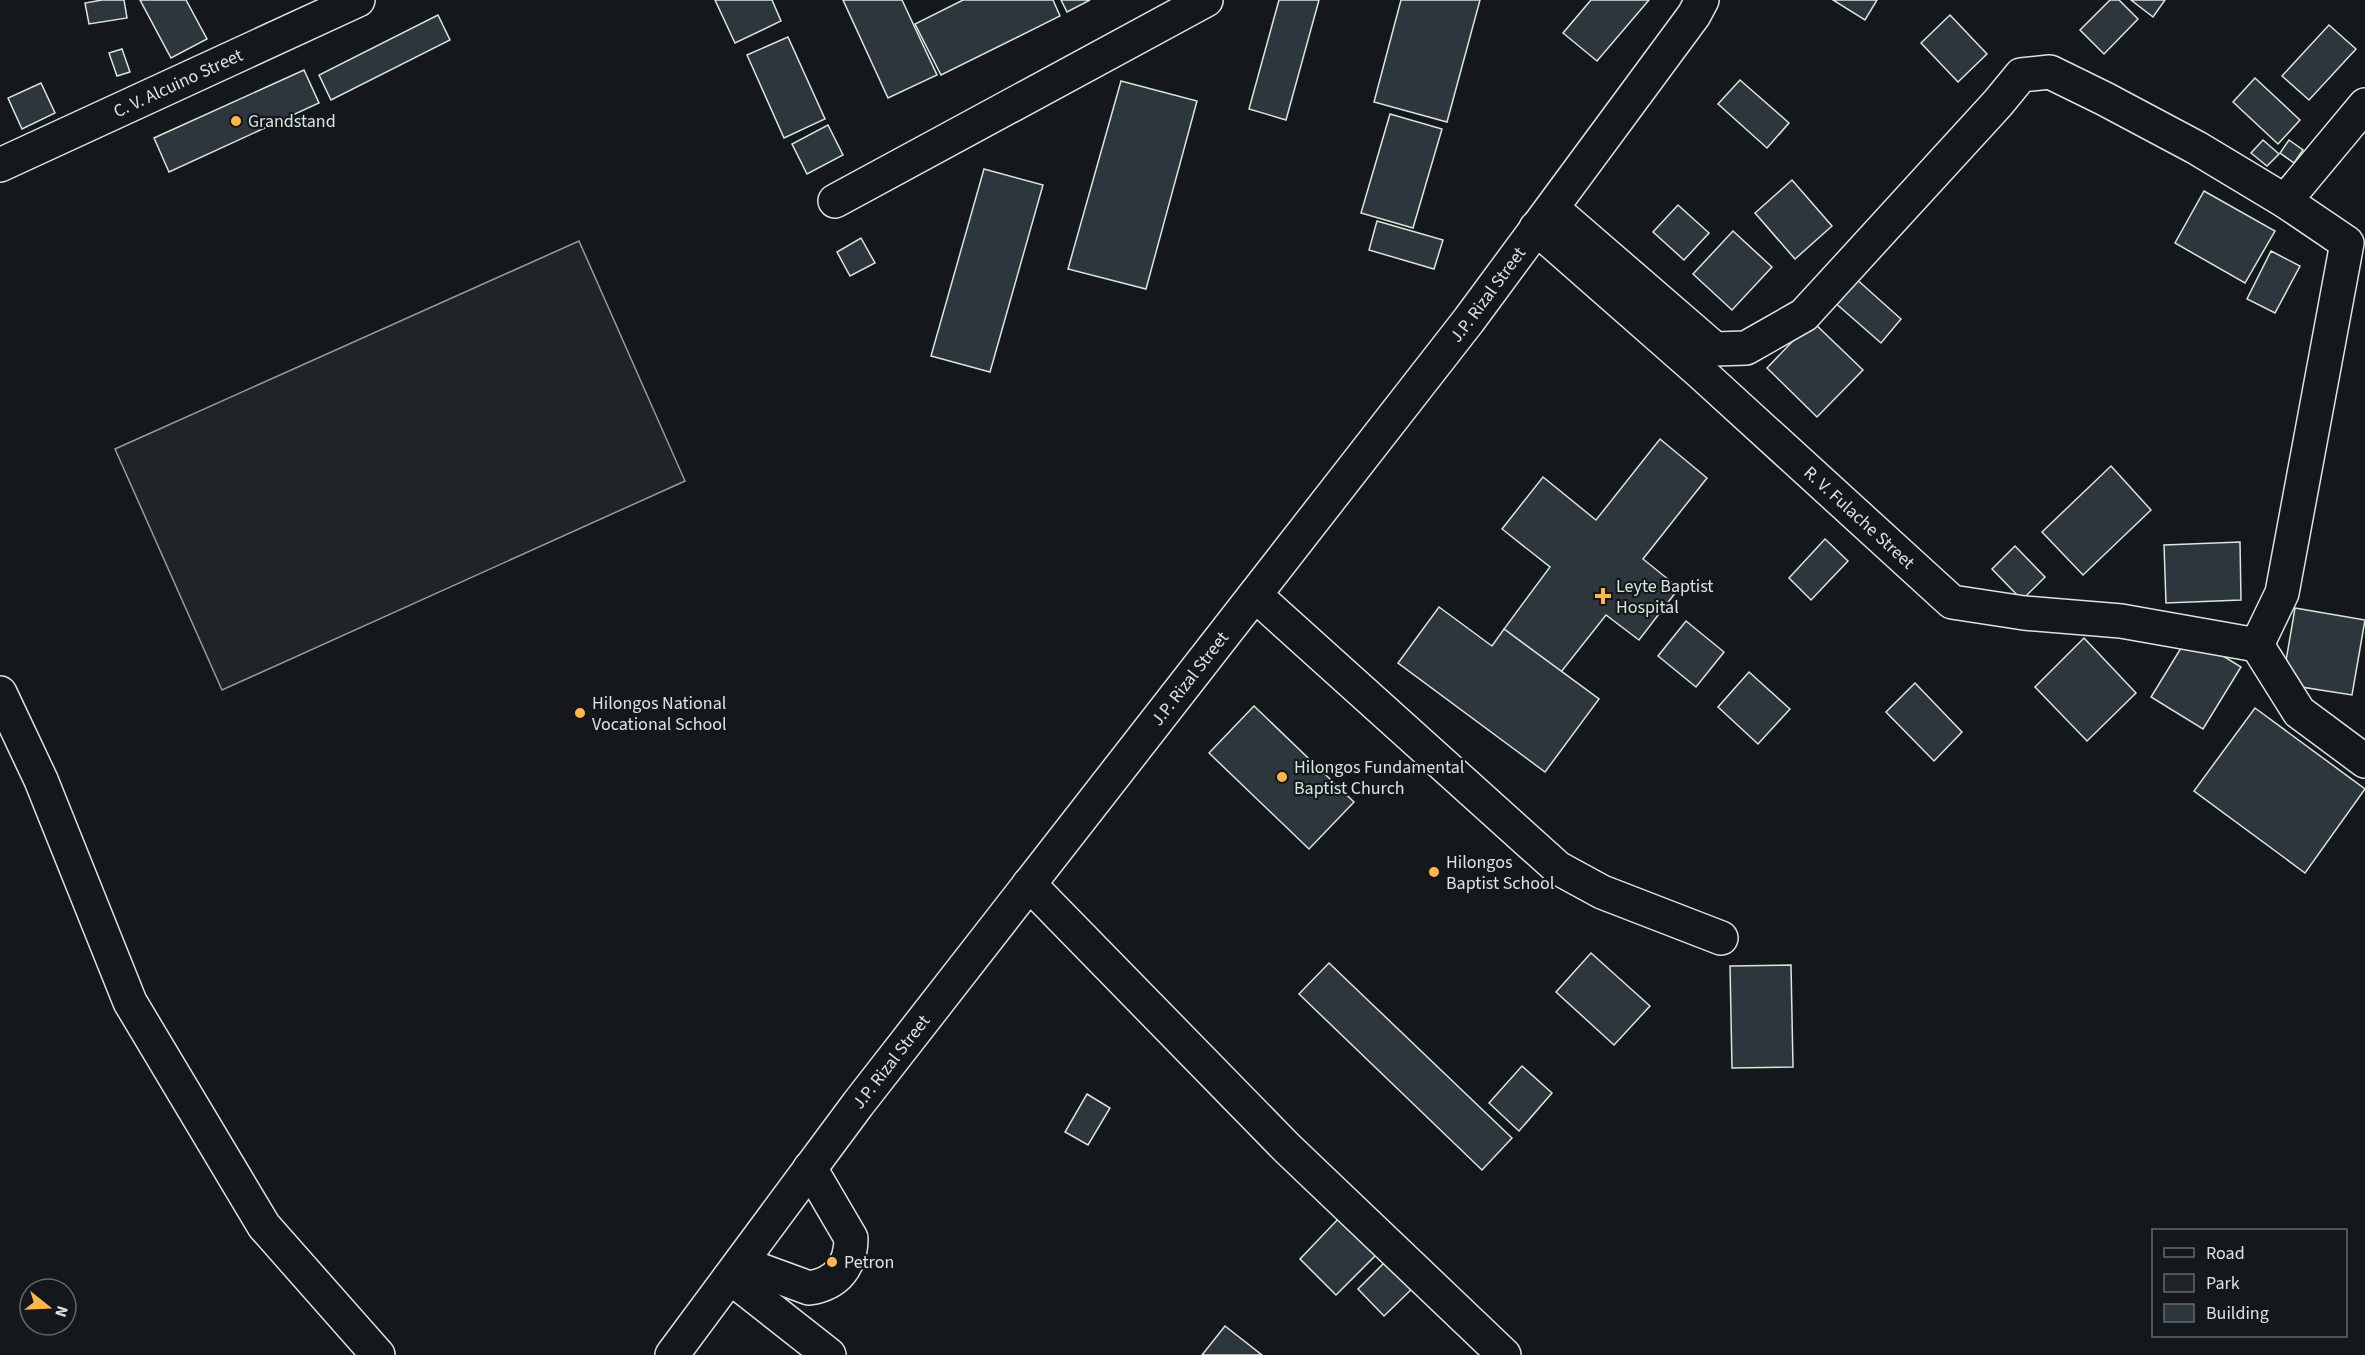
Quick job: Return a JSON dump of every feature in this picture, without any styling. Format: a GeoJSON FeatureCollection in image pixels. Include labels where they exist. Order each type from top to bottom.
{"type":"FeatureCollection","features":[{"type":"Feature","properties":{"kind":"street","name":"C. V. Alcuino Street"},"geometry":{"type":"LineString","coordinates":[[0,165],[358,0]]}},
{"type":"Feature","properties":{"kind":"street"},"geometry":{"type":"LineString","coordinates":[[835,201],[1206,0]]}},
{"type":"Feature","properties":{"kind":"street","name":"J.P. Rizal Street"},"geometry":{"type":"LineString","coordinates":[[672,1355],[858,1104],[1464,327],[1694,15],[1702,0]]}},
{"type":"Feature","properties":{"kind":"street"},"geometry":{"type":"LineString","coordinates":[[1544,218],[1715,350],[1746,348],[1804,315],[1998,104],[2021,75],[2050,72],[2197,148],[2285,201],[2347,243],[2282,593],[2257,645],[2299,712],[2365,761]]}},
{"type":"Feature","properties":{"kind":"street"},"geometry":{"type":"LineString","coordinates":[[2285,201],[2365,105]]}},
{"type":"Feature","properties":{"kind":"street","name":"R. V. Fulache Street"},"geometry":{"type":"LineString","coordinates":[[1544,218],[1700,372],[1952,602],[2024,613],[2121,621],[2257,645]]}},
{"type":"Feature","properties":{"kind":"street"},"geometry":{"type":"LineString","coordinates":[[1256,595],[1558,868],[1602,892],[1721,938]]}},
{"type":"Feature","properties":{"kind":"street"},"geometry":{"type":"LineString","coordinates":[[0,693],[41,780],[130,1002],[264,1226],[378,1355]]}},
{"type":"Feature","properties":{"kind":"street"},"geometry":{"type":"LineString","coordinates":[[1029,884],[1287,1148],[1504,1355]]}},
{"type":"Feature","properties":{"kind":"street"},"geometry":{"type":"LineString","coordinates":[[735,1270],[809,1288],[832,1281],[841,1273],[848,1263],[851,1238],[810,1168]]}},
{"type":"Feature","properties":{"kind":"street"},"geometry":{"type":"LineString","coordinates":[[735,1270],[829,1355]]}},
{"type":"Feature","properties":{"kind":"green space"},"geometry":{"type":"Polygon","coordinates":[[[579,241],[685,481],[222,690],[115,449],[579,241]]]}},
{"type":"Feature","properties":{"kind":"building"},"geometry":{"type":"Polygon","coordinates":[[[124,0],[127,18],[89,24],[85,3],[124,0]]]}},
{"type":"Feature","properties":{"kind":"building"},"geometry":{"type":"Polygon","coordinates":[[[140,0],[186,0],[207,39],[171,58],[140,0]]]}},
{"type":"Feature","properties":{"kind":"building"},"geometry":{"type":"Polygon","coordinates":[[[715,0],[772,0],[781,21],[735,43],[715,0]]]}},
{"type":"Feature","properties":{"kind":"building"},"geometry":{"type":"Polygon","coordinates":[[[843,0],[902,0],[937,75],[888,98],[843,0]]]}},
{"type":"Feature","properties":{"kind":"building"},"geometry":{"type":"Polygon","coordinates":[[[963,0],[1053,0],[1060,16],[941,75],[915,24],[963,0]]]}},
{"type":"Feature","properties":{"kind":"building"},"geometry":{"type":"Polygon","coordinates":[[[1061,0],[1090,0],[1067,12],[1061,0]]]}},
{"type":"Feature","properties":{"kind":"building"},"geometry":{"type":"Polygon","coordinates":[[[1279,0],[1319,0],[1286,120],[1249,109],[1279,0]]]}},
{"type":"Feature","properties":{"kind":"building"},"geometry":{"type":"Polygon","coordinates":[[[1401,0],[1480,0],[1447,122],[1374,102],[1401,0]]]}},
{"type":"Feature","properties":{"kind":"building"},"geometry":{"type":"Polygon","coordinates":[[[1591,0],[1649,0],[1597,61],[1563,33],[1591,0]]]}},
{"type":"Feature","properties":{"kind":"building"},"geometry":{"type":"Polygon","coordinates":[[[1833,0],[1877,0],[1865,20],[1833,0]]]}},
{"type":"Feature","properties":{"kind":"building"},"geometry":{"type":"Polygon","coordinates":[[[2110,0],[2119,0],[2138,19],[2104,54],[2080,30],[2110,0]]]}},
{"type":"Feature","properties":{"kind":"building"},"geometry":{"type":"Polygon","coordinates":[[[2131,0],[2165,0],[2153,17],[2131,0]]]}},
{"type":"Feature","properties":{"kind":"building","name":"Grandstand"},"geometry":{"type":"Polygon","coordinates":[[[438,15],[450,40],[331,100],[319,75],[438,15]]]}},
{"type":"Feature","properties":{"kind":"building"},"geometry":{"type":"Polygon","coordinates":[[[1950,15],[1987,54],[1958,82],[1921,43],[1950,15]]]}},
{"type":"Feature","properties":{"kind":"building"},"geometry":{"type":"Polygon","coordinates":[[[2329,25],[2356,49],[2309,100],[2282,76],[2329,25]]]}},
{"type":"Feature","properties":{"kind":"building"},"geometry":{"type":"Polygon","coordinates":[[[788,37],[825,119],[784,138],[747,55],[788,37]]]}},
{"type":"Feature","properties":{"kind":"building"},"geometry":{"type":"Polygon","coordinates":[[[122,49],[130,72],[117,76],[109,53],[122,49]]]}},
{"type":"Feature","properties":{"kind":"building","name":"Grandstand"},"geometry":{"type":"Polygon","coordinates":[[[304,70],[319,103],[169,172],[154,138],[304,70]]]}},
{"type":"Feature","properties":{"kind":"building"},"geometry":{"type":"Polygon","coordinates":[[[2255,78],[2300,120],[2278,144],[2233,102],[2255,78]]]}},
{"type":"Feature","properties":{"kind":"building"},"geometry":{"type":"Polygon","coordinates":[[[1740,80],[1789,123],[1767,148],[1718,104],[1740,80]]]}},
{"type":"Feature","properties":{"kind":"building"},"geometry":{"type":"Polygon","coordinates":[[[1121,81],[1197,101],[1146,289],[1068,269],[1121,81]]]}},
{"type":"Feature","properties":{"kind":"building"},"geometry":{"type":"Polygon","coordinates":[[[41,83],[55,113],[22,129],[8,98],[41,83]]]}},
{"type":"Feature","properties":{"kind":"building"},"geometry":{"type":"Polygon","coordinates":[[[1390,114],[1442,129],[1413,228],[1361,213],[1390,114]]]}},
{"type":"Feature","properties":{"kind":"building"},"geometry":{"type":"Polygon","coordinates":[[[828,125],[843,155],[807,174],[792,144],[828,125]]]}},
{"type":"Feature","properties":{"kind":"building"},"geometry":{"type":"Polygon","coordinates":[[[2263,140],[2279,154],[2267,166],[2251,153],[2263,140]]]}},
{"type":"Feature","properties":{"kind":"building"},"geometry":{"type":"Polygon","coordinates":[[[2289,140],[2303,150],[2294,163],[2280,153],[2289,140]]]}},
{"type":"Feature","properties":{"kind":"building"},"geometry":{"type":"Polygon","coordinates":[[[984,169],[1043,185],[990,372],[931,356],[984,169]]]}},
{"type":"Feature","properties":{"kind":"building"},"geometry":{"type":"Polygon","coordinates":[[[1792,180],[1832,226],[1795,259],[1755,213],[1792,180]]]}},
{"type":"Feature","properties":{"kind":"building"},"geometry":{"type":"Polygon","coordinates":[[[2204,191],[2275,231],[2245,283],[2175,243],[2204,191]]]}},
{"type":"Feature","properties":{"kind":"building"},"geometry":{"type":"Polygon","coordinates":[[[1678,205],[1709,233],[1684,260],[1653,232],[1678,205]]]}},
{"type":"Feature","properties":{"kind":"building"},"geometry":{"type":"Polygon","coordinates":[[[1377,221],[1443,240],[1434,269],[1369,250],[1377,221]]]}},
{"type":"Feature","properties":{"kind":"building"},"geometry":{"type":"Polygon","coordinates":[[[1733,231],[1772,267],[1732,310],[1693,274],[1733,231]]]}},
{"type":"Feature","properties":{"kind":"building"},"geometry":{"type":"Polygon","coordinates":[[[861,238],[875,263],[850,276],[837,252],[861,238]]]}},
{"type":"Feature","properties":{"kind":"building"},"geometry":{"type":"Polygon","coordinates":[[[2271,251],[2300,266],[2275,313],[2247,299],[2271,251]]]}},
{"type":"Feature","properties":{"kind":"building"},"geometry":{"type":"Polygon","coordinates":[[[1854,277],[1901,319],[1881,343],[1833,301],[1854,277]]]}},
{"type":"Feature","properties":{"kind":"building"},"geometry":{"type":"Polygon","coordinates":[[[1812,321],[1863,370],[1817,417],[1767,368],[1812,321]]]}},
{"type":"Feature","properties":{"kind":"building"},"geometry":{"type":"Polygon","coordinates":[[[1660,439],[1707,478],[1643,559],[1679,588],[1639,640],[1606,615],[1561,672],[1504,629],[1550,567],[1502,529],[1543,477],[1596,520],[1660,439]]]}},
{"type":"Feature","properties":{"kind":"building"},"geometry":{"type":"Polygon","coordinates":[[[2111,466],[2151,510],[2083,575],[2042,532],[2111,466]]]}},
{"type":"Feature","properties":{"kind":"building"},"geometry":{"type":"Polygon","coordinates":[[[1825,539],[1848,561],[1811,600],[1789,578],[1825,539]]]}},
{"type":"Feature","properties":{"kind":"building"},"geometry":{"type":"Polygon","coordinates":[[[2240,542],[2241,600],[2166,603],[2164,545],[2240,542]]]}},
{"type":"Feature","properties":{"kind":"building"},"geometry":{"type":"Polygon","coordinates":[[[2015,546],[2045,577],[2022,600],[1992,569],[2015,546]]]}},
{"type":"Feature","properties":{"kind":"building"},"geometry":{"type":"Polygon","coordinates":[[[1439,607],[1492,646],[1504,629],[1599,699],[1545,772],[1398,663],[1439,607]]]}},
{"type":"Feature","properties":{"kind":"building"},"geometry":{"type":"Polygon","coordinates":[[[2295,608],[2365,620],[2352,695],[2282,684],[2295,608]]]}},
{"type":"Feature","properties":{"kind":"building"},"geometry":{"type":"Polygon","coordinates":[[[1686,621],[1724,652],[1696,687],[1658,656],[1686,621]]]}},
{"type":"Feature","properties":{"kind":"building"},"geometry":{"type":"Polygon","coordinates":[[[2189,635],[2241,667],[2203,729],[2151,697],[2189,635]]]}},
{"type":"Feature","properties":{"kind":"building"},"geometry":{"type":"Polygon","coordinates":[[[2084,638],[2136,693],[2087,741],[2035,687],[2084,638]]]}},
{"type":"Feature","properties":{"kind":"building"},"geometry":{"type":"Polygon","coordinates":[[[1749,672],[1790,709],[1758,744],[1718,707],[1749,672]]]}},
{"type":"Feature","properties":{"kind":"building"},"geometry":{"type":"Polygon","coordinates":[[[1915,683],[1962,732],[1934,761],[1886,712],[1915,683]]]}},
{"type":"Feature","properties":{"kind":"building","name":"Hilongos Fundamental Baptist Church"},"geometry":{"type":"Polygon","coordinates":[[[1254,706],[1354,802],[1309,849],[1209,753],[1254,706]]]}},
{"type":"Feature","properties":{"kind":"building"},"geometry":{"type":"Polygon","coordinates":[[[2255,708],[2365,789],[2305,873],[2194,791],[2255,708]]]}},
{"type":"Feature","properties":{"kind":"building"},"geometry":{"type":"Polygon","coordinates":[[[1591,953],[1650,1006],[1614,1045],[1556,992],[1591,953]]]}},
{"type":"Feature","properties":{"kind":"building"},"geometry":{"type":"Polygon","coordinates":[[[1329,963],[1512,1138],[1482,1170],[1299,994],[1329,963]]]}},
{"type":"Feature","properties":{"kind":"building"},"geometry":{"type":"Polygon","coordinates":[[[1791,965],[1793,1067],[1732,1068],[1730,966],[1791,965]]]}},
{"type":"Feature","properties":{"kind":"building"},"geometry":{"type":"Polygon","coordinates":[[[1522,1066],[1552,1093],[1519,1131],[1489,1103],[1522,1066]]]}},
{"type":"Feature","properties":{"kind":"building"},"geometry":{"type":"Polygon","coordinates":[[[1087,1094],[1110,1108],[1088,1145],[1065,1132],[1087,1094]]]}},
{"type":"Feature","properties":{"kind":"building"},"geometry":{"type":"Polygon","coordinates":[[[1341,1216],[1378,1253],[1336,1295],[1300,1259],[1341,1216]]]}},
{"type":"Feature","properties":{"kind":"building"},"geometry":{"type":"Polygon","coordinates":[[[1391,1256],[1418,1283],[1384,1316],[1358,1289],[1391,1256]]]}},
{"type":"Feature","properties":{"kind":"building"},"geometry":{"type":"Polygon","coordinates":[[[1225,1326],[1262,1355],[1202,1355],[1225,1326]]]}},
{"type":"Feature","properties":{"kind":"place","name":"Grandstand"},"geometry":{"type":"Point","coordinates":[236,121]}},
{"type":"Feature","properties":{"kind":"place","name":"Leyte Baptist Hospital"},"geometry":{"type":"Point","coordinates":[1603,596]}},
{"type":"Feature","properties":{"kind":"place","name":"Hilongos National Vocational School"},"geometry":{"type":"Point","coordinates":[580,713]}},
{"type":"Feature","properties":{"kind":"place","name":"Hilongos Fundamental Baptist Church"},"geometry":{"type":"Point","coordinates":[1282,777]}},
{"type":"Feature","properties":{"kind":"place","name":"Hilongos Baptist School"},"geometry":{"type":"Point","coordinates":[1434,872]}},
{"type":"Feature","properties":{"kind":"place","name":"Petron"},"geometry":{"type":"Point","coordinates":[832,1262]}}]}
